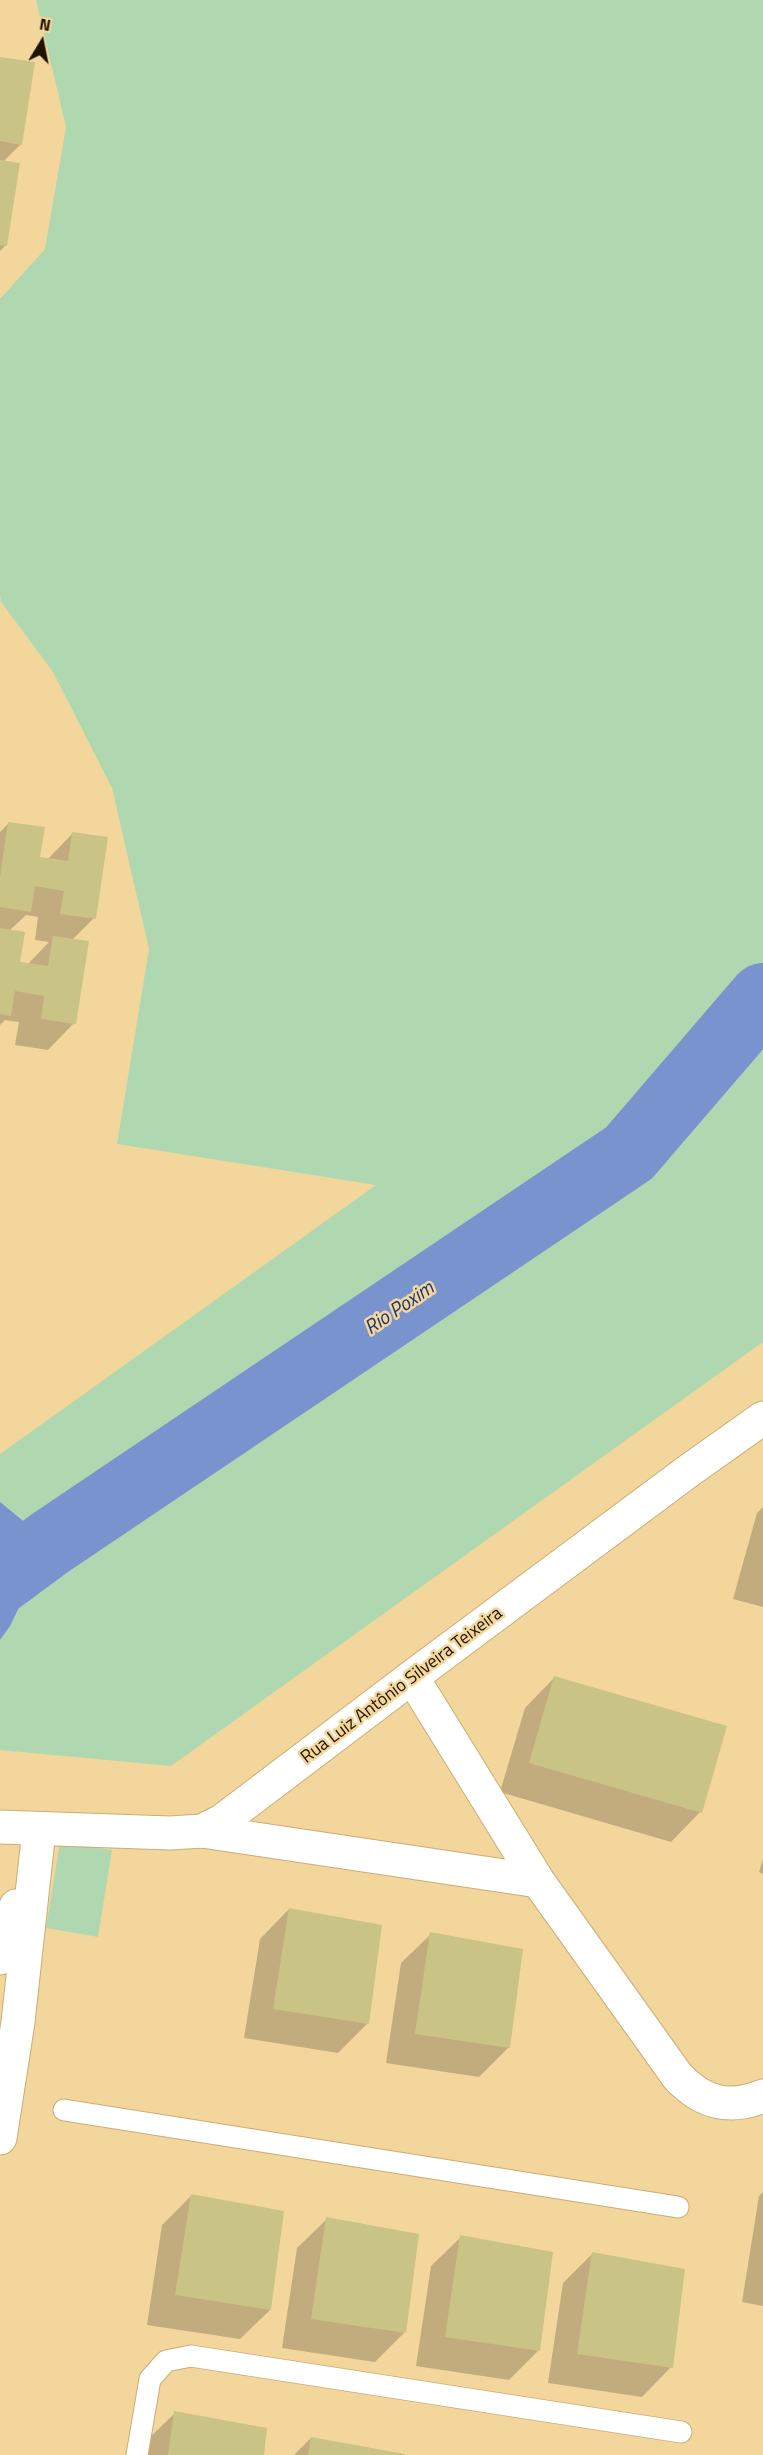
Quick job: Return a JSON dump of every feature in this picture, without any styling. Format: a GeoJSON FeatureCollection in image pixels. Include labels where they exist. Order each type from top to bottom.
{"type":"FeatureCollection","features":[{"type":"Feature","properties":{"kind":"street","name":"Rua Luiz Antônio Silveira Teixeira"},"geometry":{"type":"LineString","coordinates":[[0,1827],[150,1833],[202,1831],[237,1810],[687,1472],[763,1418]]}},
{"type":"Feature","properties":{"kind":"street"},"geometry":{"type":"LineString","coordinates":[[412,1677],[538,1881],[678,2077],[693,2093],[711,2102],[730,2103],[753,2100],[763,2096]]}},
{"type":"Feature","properties":{"kind":"street"},"geometry":{"type":"LineString","coordinates":[[0,1958],[39,1830]]}},
{"type":"Feature","properties":{"kind":"street"},"geometry":{"type":"LineString","coordinates":[[0,2138],[18,2022],[39,1830]]}},
{"type":"Feature","properties":{"kind":"street"},"geometry":{"type":"LineString","coordinates":[[202,1831],[538,1881]]}},
{"type":"Feature","properties":{"kind":"lane"},"geometry":{"type":"LineString","coordinates":[[64,2110],[678,2207]]}},
{"type":"Feature","properties":{"kind":"lane"},"geometry":{"type":"LineString","coordinates":[[137,2455],[150,2379],[166,2361],[191,2356],[681,2432]]}},
{"type":"Feature","properties":{"kind":"green space"},"geometry":{"type":"Polygon","coordinates":[[[36,0],[763,0],[763,1342],[171,1766],[0,1750],[0,1454],[376,1185],[117,1144],[149,949],[112,788],[53,672],[1,602],[0,595],[0,299],[45,249],[66,127],[36,0]]]}},
{"type":"Feature","properties":{"kind":"green space"},"geometry":{"type":"Polygon","coordinates":[[[60,1842],[112,1850],[98,1937],[46,1928],[60,1842]]]}},
{"type":"Feature","properties":{"kind":"water"},"geometry":{"type":"Polygon","coordinates":[[[0,1502],[50,1543],[10,1626],[0,1640],[0,1502]]]}},
{"type":"Feature","properties":{"kind":"building"},"geometry":{"type":"Polygon","coordinates":[[[0,57],[35,62],[22,145],[0,141],[0,57]]]}},
{"type":"Feature","properties":{"kind":"building"},"geometry":{"type":"Polygon","coordinates":[[[0,160],[20,163],[7,246],[0,245],[0,160]]]}},
{"type":"Feature","properties":{"kind":"building"},"geometry":{"type":"Polygon","coordinates":[[[8,822],[45,827],[40,857],[68,861],[72,832],[108,837],[96,919],[60,914],[64,891],[35,886],[31,912],[0,907],[0,877],[8,822]]]}},
{"type":"Feature","properties":{"kind":"building"},"geometry":{"type":"Polygon","coordinates":[[[0,928],[25,932],[20,962],[48,966],[53,936],[89,941],[76,1024],[41,1019],[44,996],[15,991],[11,1016],[0,1014],[0,928]]]}},
{"type":"Feature","properties":{"kind":"building"},"geometry":{"type":"Polygon","coordinates":[[[554,1676],[727,1726],[702,1813],[529,1763],[554,1676]]]}},
{"type":"Feature","properties":{"kind":"building"},"geometry":{"type":"Polygon","coordinates":[[[289,1908],[382,1925],[369,2024],[273,2009],[289,1908]]]}},
{"type":"Feature","properties":{"kind":"building"},"geometry":{"type":"Polygon","coordinates":[[[430,1932],[523,1949],[510,2048],[415,2034],[430,1932]]]}},
{"type":"Feature","properties":{"kind":"building"},"geometry":{"type":"Polygon","coordinates":[[[191,2194],[284,2211],[271,2310],[175,2295],[191,2194]]]}},
{"type":"Feature","properties":{"kind":"building"},"geometry":{"type":"Polygon","coordinates":[[[326,2217],[419,2234],[406,2333],[311,2319],[326,2217]]]}},
{"type":"Feature","properties":{"kind":"building"},"geometry":{"type":"Polygon","coordinates":[[[460,2235],[553,2252],[540,2351],[445,2337],[460,2235]]]}},
{"type":"Feature","properties":{"kind":"building"},"geometry":{"type":"Polygon","coordinates":[[[592,2252],[685,2269],[673,2368],[577,2354],[592,2252]]]}},
{"type":"Feature","properties":{"kind":"building"},"geometry":{"type":"Polygon","coordinates":[[[174,2411],[267,2428],[264,2455],[168,2455],[174,2411]]]}},
{"type":"Feature","properties":{"kind":"building"},"geometry":{"type":"Polygon","coordinates":[[[311,2437],[405,2454],[405,2455],[308,2455],[311,2437]]]}},
{"type":"Feature","properties":{"kind":"waterway","name":"Rio Poxim"},"geometry":{"type":"LineString","coordinates":[[0,1580],[50,1543],[629,1153],[763,997]]}}]}
